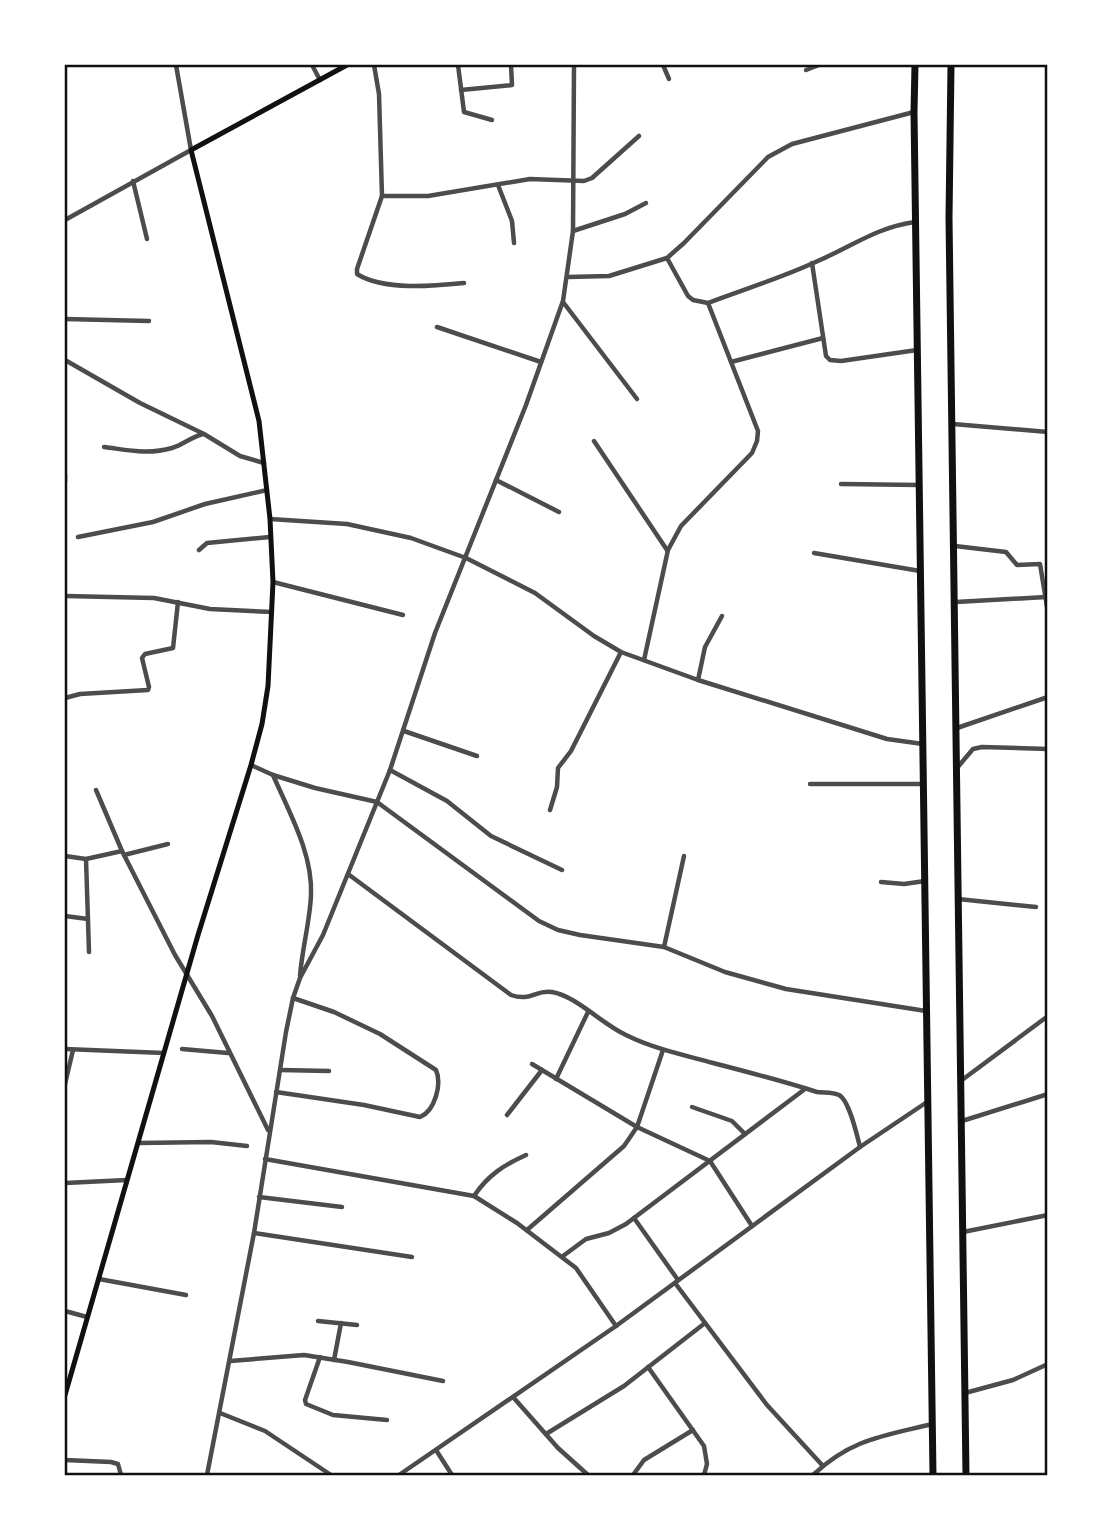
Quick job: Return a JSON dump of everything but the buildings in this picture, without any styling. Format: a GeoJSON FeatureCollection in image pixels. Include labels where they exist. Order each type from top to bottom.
{"type":"FeatureCollection","features":[{"type":"Feature","properties":{"kind":"highway"},"geometry":{"type":"LineString","coordinates":[[915,65],[933,1475]]}},
{"type":"Feature","properties":{"kind":"highway"},"geometry":{"type":"LineString","coordinates":[[951,65],[949,218],[966,1475]]}},
{"type":"Feature","properties":{"kind":"main road"},"geometry":{"type":"LineString","coordinates":[[65,1390],[251,765],[262,724],[268,686],[273,582],[270,519],[259,421],[191,150],[347,65]]}},
{"type":"Feature","properties":{"kind":"street"},"geometry":{"type":"LineString","coordinates":[[65,220],[191,150],[176,65]]}},
{"type":"Feature","properties":{"kind":"street"},"geometry":{"type":"LineString","coordinates":[[312,65],[320,80]]}},
{"type":"Feature","properties":{"kind":"street"},"geometry":{"type":"LineString","coordinates":[[374,65],[379,94],[382,195],[357,274],[409,286],[464,283]]}},
{"type":"Feature","properties":{"kind":"street"},"geometry":{"type":"LineString","coordinates":[[458,65],[464,112],[492,120]]}},
{"type":"Feature","properties":{"kind":"street"},"geometry":{"type":"LineString","coordinates":[[461,90],[512,85],[511,65]]}},
{"type":"Feature","properties":{"kind":"street"},"geometry":{"type":"LineString","coordinates":[[208,1475],[254,1233],[293,998],[300,978],[323,935],[390,770],[435,633],[563,302],[573,231],[574,65]]}},
{"type":"Feature","properties":{"kind":"street"},"geometry":{"type":"LineString","coordinates":[[663,65],[669,79]]}},
{"type":"Feature","properties":{"kind":"street"},"geometry":{"type":"LineString","coordinates":[[806,70],[819,65]]}},
{"type":"Feature","properties":{"kind":"street"},"geometry":{"type":"LineString","coordinates":[[568,277],[609,276],[667,258],[768,157],[792,144],[914,113]]}},
{"type":"Feature","properties":{"kind":"street"},"geometry":{"type":"LineString","coordinates":[[382,195],[428,196],[530,179],[584,181],[592,178],[639,136]]}},
{"type":"Feature","properties":{"kind":"street"},"geometry":{"type":"LineString","coordinates":[[133,181],[147,239]]}},
{"type":"Feature","properties":{"kind":"street"},"geometry":{"type":"LineString","coordinates":[[498,185],[512,221],[514,243]]}},
{"type":"Feature","properties":{"kind":"street"},"geometry":{"type":"LineString","coordinates":[[573,231],[625,214],[646,203]]}},
{"type":"Feature","properties":{"kind":"street"},"geometry":{"type":"LineString","coordinates":[[667,258],[688,296],[693,300],[708,303],[812,263],[885,228],[915,222]]}},
{"type":"Feature","properties":{"kind":"street"},"geometry":{"type":"LineString","coordinates":[[812,263],[826,356],[836,361],[917,350]]}},
{"type":"Feature","properties":{"kind":"street"},"geometry":{"type":"LineString","coordinates":[[563,302],[637,399]]}},
{"type":"Feature","properties":{"kind":"street"},"geometry":{"type":"LineString","coordinates":[[644,660],[668,550],[681,526],[752,453],[757,441],[758,431],[708,303]]}},
{"type":"Feature","properties":{"kind":"street"},"geometry":{"type":"LineString","coordinates":[[65,319],[149,321]]}},
{"type":"Feature","properties":{"kind":"street"},"geometry":{"type":"LineString","coordinates":[[437,327],[541,362]]}},
{"type":"Feature","properties":{"kind":"street"},"geometry":{"type":"LineString","coordinates":[[731,362],[823,338]]}},
{"type":"Feature","properties":{"kind":"street"},"geometry":{"type":"LineString","coordinates":[[65,360],[240,456],[265,463]]}},
{"type":"Feature","properties":{"kind":"street"},"geometry":{"type":"LineString","coordinates":[[953,424],[1048,432]]}},
{"type":"Feature","properties":{"kind":"street"},"geometry":{"type":"LineString","coordinates":[[187,426],[190,438]]}},
{"type":"Feature","properties":{"kind":"street"},"geometry":{"type":"LineString","coordinates":[[104,447],[145,453],[175,447],[204,434]]}},
{"type":"Feature","properties":{"kind":"street"},"geometry":{"type":"LineString","coordinates":[[594,440],[668,550]]}},
{"type":"Feature","properties":{"kind":"street"},"geometry":{"type":"LineString","coordinates":[[65,475],[65,482]]}},
{"type":"Feature","properties":{"kind":"street"},"geometry":{"type":"LineString","coordinates":[[496,480],[559,512]]}},
{"type":"Feature","properties":{"kind":"street"},"geometry":{"type":"LineString","coordinates":[[841,484],[920,485]]}},
{"type":"Feature","properties":{"kind":"street"},"geometry":{"type":"LineString","coordinates":[[78,537],[153,522],[205,504],[267,489]]}},
{"type":"Feature","properties":{"kind":"street"},"geometry":{"type":"LineString","coordinates":[[270,519],[347,524],[411,538],[466,558],[535,593],[621,652],[698,680],[887,739],[923,744]]}},
{"type":"Feature","properties":{"kind":"street"},"geometry":{"type":"LineString","coordinates":[[199,550],[207,543],[270,537]]}},
{"type":"Feature","properties":{"kind":"street"},"geometry":{"type":"LineString","coordinates":[[955,546],[1006,552],[1017,565],[1040,564],[1048,613]]}},
{"type":"Feature","properties":{"kind":"street"},"geometry":{"type":"LineString","coordinates":[[814,553],[921,572]]}},
{"type":"Feature","properties":{"kind":"street"},"geometry":{"type":"LineString","coordinates":[[273,582],[402,615]]}},
{"type":"Feature","properties":{"kind":"street"},"geometry":{"type":"LineString","coordinates":[[65,596],[154,598],[210,609],[272,612]]}},
{"type":"Feature","properties":{"kind":"street"},"geometry":{"type":"LineString","coordinates":[[956,602],[1046,597]]}},
{"type":"Feature","properties":{"kind":"street"},"geometry":{"type":"LineString","coordinates":[[65,698],[80,694],[148,690],[142,658],[145,654],[173,648],[178,602]]}},
{"type":"Feature","properties":{"kind":"street"},"geometry":{"type":"LineString","coordinates":[[698,680],[705,647],[722,616]]}},
{"type":"Feature","properties":{"kind":"street"},"geometry":{"type":"LineString","coordinates":[[550,810],[557,787],[558,768],[571,751],[621,652]]}},
{"type":"Feature","properties":{"kind":"street"},"geometry":{"type":"LineString","coordinates":[[957,728],[1048,697]]}},
{"type":"Feature","properties":{"kind":"street"},"geometry":{"type":"LineString","coordinates":[[404,731],[477,756]]}},
{"type":"Feature","properties":{"kind":"street"},"geometry":{"type":"LineString","coordinates":[[956,768],[974,749],[982,747],[1048,749]]}},
{"type":"Feature","properties":{"kind":"street"},"geometry":{"type":"LineString","coordinates":[[251,765],[315,788],[377,802],[539,921],[558,930],[664,947],[725,972],[786,989],[927,1012]]}},
{"type":"Feature","properties":{"kind":"street"},"geometry":{"type":"LineString","coordinates":[[390,770],[447,801],[491,836],[562,870]]}},
{"type":"Feature","properties":{"kind":"street"},"geometry":{"type":"LineString","coordinates":[[273,775],[292,818],[311,879],[300,978]]}},
{"type":"Feature","properties":{"kind":"street"},"geometry":{"type":"LineString","coordinates":[[810,784],[924,784]]}},
{"type":"Feature","properties":{"kind":"street"},"geometry":{"type":"LineString","coordinates":[[96,790],[123,853],[187,975],[212,1016],[269,1131]]}},
{"type":"Feature","properties":{"kind":"street"},"geometry":{"type":"LineString","coordinates":[[65,856],[86,859],[168,844]]}},
{"type":"Feature","properties":{"kind":"street"},"geometry":{"type":"LineString","coordinates":[[664,947],[684,856]]}},
{"type":"Feature","properties":{"kind":"street"},"geometry":{"type":"LineString","coordinates":[[86,859],[89,952]]}},
{"type":"Feature","properties":{"kind":"street"},"geometry":{"type":"LineString","coordinates":[[348,874],[510,995],[522,998],[541,992],[552,992],[575,1001],[587,1012],[625,1035],[663,1050],[817,1092],[838,1094],[844,1098],[860,1146]]}},
{"type":"Feature","properties":{"kind":"street"},"geometry":{"type":"LineString","coordinates":[[881,882],[904,884],[925,881]]}},
{"type":"Feature","properties":{"kind":"street"},"geometry":{"type":"LineString","coordinates":[[958,899],[1036,907]]}},
{"type":"Feature","properties":{"kind":"street"},"geometry":{"type":"LineString","coordinates":[[65,916],[88,919]]}},
{"type":"Feature","properties":{"kind":"street"},"geometry":{"type":"LineString","coordinates":[[276,1092],[364,1105],[420,1117],[428,1113],[439,1088],[440,1080],[436,1070],[429,1065],[369,1029],[334,1012],[293,998]]}},
{"type":"Feature","properties":{"kind":"street"},"geometry":{"type":"LineString","coordinates":[[556,1079],[587,1012]]}},
{"type":"Feature","properties":{"kind":"street"},"geometry":{"type":"LineString","coordinates":[[962,1080],[1048,1016]]}},
{"type":"Feature","properties":{"kind":"street"},"geometry":{"type":"LineString","coordinates":[[65,1049],[164,1053]]}},
{"type":"Feature","properties":{"kind":"street"},"geometry":{"type":"LineString","coordinates":[[182,1049],[229,1053]]}},
{"type":"Feature","properties":{"kind":"street"},"geometry":{"type":"LineString","coordinates":[[65,1084],[73,1050]]}},
{"type":"Feature","properties":{"kind":"street"},"geometry":{"type":"LineString","coordinates":[[527,1230],[615,1154],[637,1127],[663,1050]]}},
{"type":"Feature","properties":{"kind":"street"},"geometry":{"type":"LineString","coordinates":[[531,1064],[637,1127],[710,1161],[752,1226]]}},
{"type":"Feature","properties":{"kind":"street"},"geometry":{"type":"LineString","coordinates":[[281,1070],[329,1072]]}},
{"type":"Feature","properties":{"kind":"street"},"geometry":{"type":"LineString","coordinates":[[507,1115],[542,1070]]}},
{"type":"Feature","properties":{"kind":"street"},"geometry":{"type":"LineString","coordinates":[[563,1256],[586,1238],[617,1230],[806,1088]]}},
{"type":"Feature","properties":{"kind":"street"},"geometry":{"type":"LineString","coordinates":[[962,1121],[1048,1094]]}},
{"type":"Feature","properties":{"kind":"street"},"geometry":{"type":"LineString","coordinates":[[399,1475],[616,1326],[860,1146],[928,1101]]}},
{"type":"Feature","properties":{"kind":"street"},"geometry":{"type":"LineString","coordinates":[[692,1107],[732,1121],[746,1134]]}},
{"type":"Feature","properties":{"kind":"street"},"geometry":{"type":"LineString","coordinates":[[138,1143],[211,1142],[247,1146]]}},
{"type":"Feature","properties":{"kind":"street"},"geometry":{"type":"LineString","coordinates":[[474,1196],[485,1180],[496,1171],[526,1155]]}},
{"type":"Feature","properties":{"kind":"street"},"geometry":{"type":"LineString","coordinates":[[265,1159],[474,1196],[563,1256],[576,1268],[616,1326]]}},
{"type":"Feature","properties":{"kind":"street"},"geometry":{"type":"LineString","coordinates":[[65,1183],[127,1180]]}},
{"type":"Feature","properties":{"kind":"street"},"geometry":{"type":"LineString","coordinates":[[259,1197],[342,1207]]}},
{"type":"Feature","properties":{"kind":"street"},"geometry":{"type":"LineString","coordinates":[[963,1232],[1048,1215]]}},
{"type":"Feature","properties":{"kind":"street"},"geometry":{"type":"LineString","coordinates":[[634,1218],[676,1282],[767,1405],[823,1466]]}},
{"type":"Feature","properties":{"kind":"street"},"geometry":{"type":"LineString","coordinates":[[254,1233],[412,1257]]}},
{"type":"Feature","properties":{"kind":"street"},"geometry":{"type":"LineString","coordinates":[[99,1279],[186,1295]]}},
{"type":"Feature","properties":{"kind":"street"},"geometry":{"type":"LineString","coordinates":[[65,1311],[87,1317]]}},
{"type":"Feature","properties":{"kind":"street"},"geometry":{"type":"LineString","coordinates":[[318,1321],[357,1325]]}},
{"type":"Feature","properties":{"kind":"street"},"geometry":{"type":"LineString","coordinates":[[547,1434],[624,1386],[705,1322]]}},
{"type":"Feature","properties":{"kind":"street"},"geometry":{"type":"LineString","coordinates":[[334,1360],[341,1323]]}},
{"type":"Feature","properties":{"kind":"street"},"geometry":{"type":"LineString","coordinates":[[230,1361],[304,1355],[443,1381]]}},
{"type":"Feature","properties":{"kind":"street"},"geometry":{"type":"LineString","coordinates":[[320,1357],[305,1400],[306,1404],[333,1415],[387,1420]]}},
{"type":"Feature","properties":{"kind":"street"},"geometry":{"type":"LineString","coordinates":[[965,1393],[1013,1380],[1048,1364]]}},
{"type":"Feature","properties":{"kind":"street"},"geometry":{"type":"LineString","coordinates":[[648,1367],[704,1446],[707,1464],[704,1475]]}},
{"type":"Feature","properties":{"kind":"street"},"geometry":{"type":"LineString","coordinates":[[513,1396],[588,1475]]}},
{"type":"Feature","properties":{"kind":"street"},"geometry":{"type":"LineString","coordinates":[[219,1413],[265,1431],[331,1475]]}},
{"type":"Feature","properties":{"kind":"street"},"geometry":{"type":"LineString","coordinates":[[813,1475],[832,1458],[856,1444],[933,1424]]}},
{"type":"Feature","properties":{"kind":"street"},"geometry":{"type":"LineString","coordinates":[[633,1475],[644,1460],[693,1430]]}},
{"type":"Feature","properties":{"kind":"street"},"geometry":{"type":"LineString","coordinates":[[436,1450],[452,1475]]}},
{"type":"Feature","properties":{"kind":"street"},"geometry":{"type":"LineString","coordinates":[[65,1460],[111,1462],[118,1464],[121,1475]]}}]}
